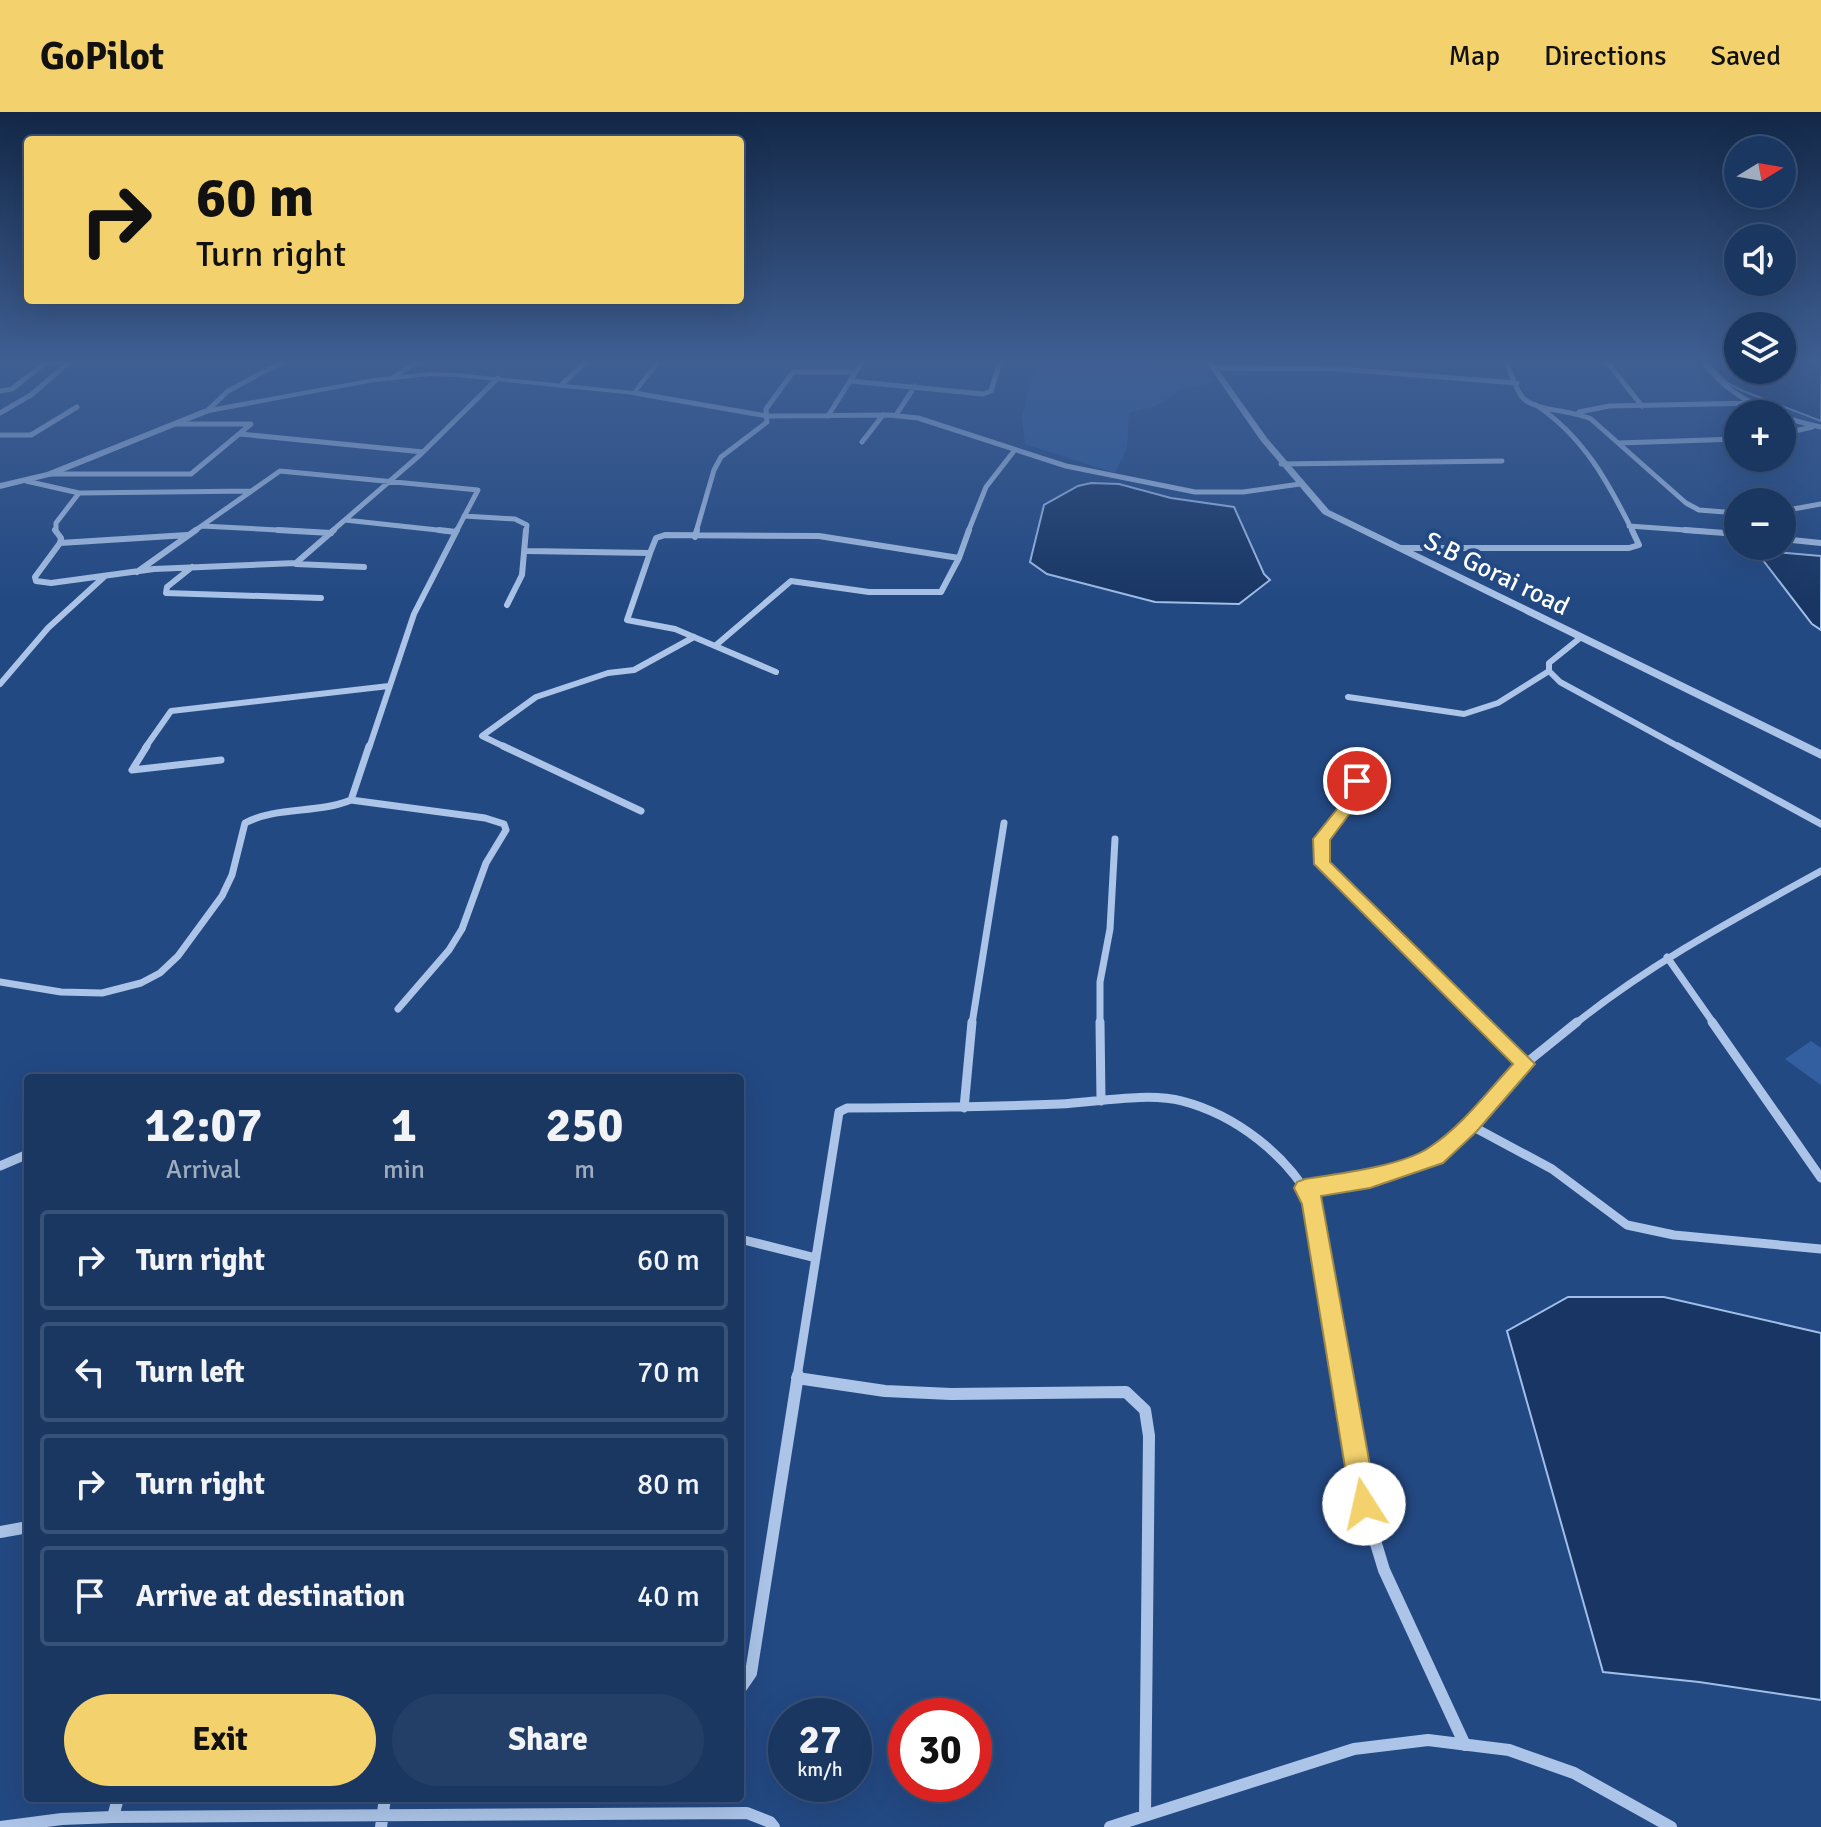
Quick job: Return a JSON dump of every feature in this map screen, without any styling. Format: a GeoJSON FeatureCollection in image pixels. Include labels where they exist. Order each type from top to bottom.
{"type":"FeatureCollection","features":[{"type":"Feature","properties":{"kind":"street"},"geometry":{"type":"LineString","coordinates":[[0,486],[50,474],[130,442]]}},
{"type":"Feature","properties":{"kind":"street"},"geometry":{"type":"LineString","coordinates":[[50,474],[191,474],[230,442]]}},
{"type":"Feature","properties":{"kind":"street"},"geometry":{"type":"LineString","coordinates":[[322,442],[423,452]]}},
{"type":"Feature","properties":{"kind":"street"},"geometry":{"type":"LineString","coordinates":[[296,563],[433,442]]}},
{"type":"Feature","properties":{"kind":"street"},"geometry":{"type":"LineString","coordinates":[[695,537],[714,470],[721,457],[741,442]]}},
{"type":"Feature","properties":{"kind":"street"},"geometry":{"type":"LineString","coordinates":[[989,442],[1105,475],[1195,492],[1243,492],[1300,484]]}},
{"type":"Feature","properties":{"kind":"street","name":"S.B Gorai road"},"geometry":{"type":"LineString","coordinates":[[1265,442],[1281,464],[1326,512],[1821,755]]}},
{"type":"Feature","properties":{"kind":"street"},"geometry":{"type":"LineString","coordinates":[[1396,549],[1629,548],[1639,545],[1579,442]]}},
{"type":"Feature","properties":{"kind":"street"},"geometry":{"type":"LineString","coordinates":[[1619,443],[1648,442]]}},
{"type":"Feature","properties":{"kind":"street"},"geometry":{"type":"LineString","coordinates":[[1619,443],[1686,503],[1699,510],[1724,512]]}},
{"type":"Feature","properties":{"kind":"street"},"geometry":{"type":"LineString","coordinates":[[715,646],[791,581],[869,592],[941,592],[959,558],[989,481],[996,468],[1014,451]]}},
{"type":"Feature","properties":{"kind":"street"},"geometry":{"type":"LineString","coordinates":[[1281,464],[1502,461]]}},
{"type":"Feature","properties":{"kind":"street"},"geometry":{"type":"LineString","coordinates":[[137,572],[284,471],[478,490],[414,614],[351,800]]}},
{"type":"Feature","properties":{"kind":"street"},"geometry":{"type":"LineString","coordinates":[[26,481],[79,493],[251,491]]}},
{"type":"Feature","properties":{"kind":"street"},"geometry":{"type":"LineString","coordinates":[[79,493],[56,523],[54,529],[61,538],[60,543],[35,577],[36,581],[51,583],[193,567],[296,563],[364,567]]}},
{"type":"Feature","properties":{"kind":"street"},"geometry":{"type":"LineString","coordinates":[[1796,508],[1821,504]]}},
{"type":"Feature","properties":{"kind":"street"},"geometry":{"type":"LineString","coordinates":[[464,516],[522,521],[527,525],[527,551],[522,575],[507,605]]}},
{"type":"Feature","properties":{"kind":"street"},"geometry":{"type":"LineString","coordinates":[[345,520],[456,532]]}},
{"type":"Feature","properties":{"kind":"street"},"geometry":{"type":"LineString","coordinates":[[201,526],[331,533]]}},
{"type":"Feature","properties":{"kind":"street"},"geometry":{"type":"LineString","coordinates":[[1629,526],[1724,533]]}},
{"type":"Feature","properties":{"kind":"street"},"geometry":{"type":"LineString","coordinates":[[60,543],[188,535]]}},
{"type":"Feature","properties":{"kind":"street"},"geometry":{"type":"LineString","coordinates":[[776,672],[675,629],[627,620],[654,541],[660,536],[820,536],[959,558]]}},
{"type":"Feature","properties":{"kind":"street"},"geometry":{"type":"LineString","coordinates":[[1796,540],[1821,543]]}},
{"type":"Feature","properties":{"kind":"street"},"geometry":{"type":"LineString","coordinates":[[527,551],[650,553]]}},
{"type":"Feature","properties":{"kind":"street"},"geometry":{"type":"LineString","coordinates":[[193,567],[167,587],[166,593],[321,598]]}},
{"type":"Feature","properties":{"kind":"street"},"geometry":{"type":"LineString","coordinates":[[0,684],[48,628],[106,576]]}},
{"type":"Feature","properties":{"kind":"street"},"geometry":{"type":"LineString","coordinates":[[641,811],[482,736],[536,697],[608,673],[634,670],[694,637]]}},
{"type":"Feature","properties":{"kind":"street"},"geometry":{"type":"LineString","coordinates":[[1549,671],[1549,663],[1580,638]]}},
{"type":"Feature","properties":{"kind":"street"},"geometry":{"type":"LineString","coordinates":[[1348,697],[1464,714],[1493,708],[1549,671]]}},
{"type":"Feature","properties":{"kind":"street"},"geometry":{"type":"LineString","coordinates":[[1549,671],[1579,695],[1821,824]]}},
{"type":"Feature","properties":{"kind":"street"},"geometry":{"type":"LineString","coordinates":[[221,760],[132,770],[171,711],[389,686]]}},
{"type":"Feature","properties":{"kind":"street"},"geometry":{"type":"LineString","coordinates":[[1357,781],[1348,805],[1322,839],[1322,864],[1525,1064]]}},
{"type":"Feature","properties":{"kind":"street"},"geometry":{"type":"LineString","coordinates":[[0,982],[79,995],[144,982],[162,972],[217,903],[238,861],[241,828],[245,823],[259,818],[331,808],[351,800],[485,818],[504,824],[506,830],[486,863],[462,929],[449,950],[398,1009]]}},
{"type":"Feature","properties":{"kind":"street"},"geometry":{"type":"LineString","coordinates":[[964,1108],[974,1003],[994,900],[1004,823]]}},
{"type":"Feature","properties":{"kind":"street"},"geometry":{"type":"LineString","coordinates":[[1101,1101],[1100,982],[1110,929],[1115,839]]}},
{"type":"Feature","properties":{"kind":"street"},"geometry":{"type":"LineString","coordinates":[[1305,1188],[1402,1170],[1435,1156],[1470,1125],[1525,1064],[1619,988],[1667,957],[1821,871]]}},
{"type":"Feature","properties":{"kind":"street"},"geometry":{"type":"LineString","coordinates":[[1667,957],[1821,1178]]}},
{"type":"Feature","properties":{"kind":"street"},"geometry":{"type":"LineString","coordinates":[[744,1683],[751,1673],[839,1112],[847,1108],[964,1108],[1168,1098],[1188,1100],[1203,1106],[1284,1160],[1313,1203],[1364,1504],[1384,1570],[1465,1745]]}},
{"type":"Feature","properties":{"kind":"street"},"geometry":{"type":"LineString","coordinates":[[1470,1125],[1552,1169],[1627,1225],[1674,1235],[1821,1249]]}},
{"type":"Feature","properties":{"kind":"street"},"geometry":{"type":"LineString","coordinates":[[0,1166],[24,1156]]}},
{"type":"Feature","properties":{"kind":"street"},"geometry":{"type":"LineString","coordinates":[[744,1240],[816,1258]]}},
{"type":"Feature","properties":{"kind":"street"},"geometry":{"type":"LineString","coordinates":[[797,1378],[885,1391],[1025,1396],[1126,1392],[1141,1400],[1148,1414],[1149,1436],[1145,1816]]}},
{"type":"Feature","properties":{"kind":"street"},"geometry":{"type":"LineString","coordinates":[[0,1532],[24,1528]]}},
{"type":"Feature","properties":{"kind":"street"},"geometry":{"type":"LineString","coordinates":[[1110,1827],[1354,1749],[1428,1740],[1509,1750],[1574,1773],[1671,1827]]}},
{"type":"Feature","properties":{"kind":"street"},"geometry":{"type":"LineString","coordinates":[[113,1817],[117,1802]]}},
{"type":"Feature","properties":{"kind":"street"},"geometry":{"type":"LineString","coordinates":[[382,1822],[384,1802]]}},
{"type":"Feature","properties":{"kind":"street"},"geometry":{"type":"LineString","coordinates":[[0,1827],[62,1819],[113,1817],[382,1822],[747,1813],[770,1822],[774,1827]]}},
{"type":"Feature","properties":{"kind":"shaded area"},"geometry":{"type":"Polygon","coordinates":[[[1025,442],[1127,442],[1115,473],[1025,442]]]}},
{"type":"Feature","properties":{"kind":"shaded area"},"geometry":{"type":"Polygon","coordinates":[[[1119,484],[1171,498],[1234,507],[1264,574],[1270,580],[1239,604],[1155,602],[1047,574],[1030,562],[1044,505],[1078,486],[1119,484]]]}},
{"type":"Feature","properties":{"kind":"shaded area"},"geometry":{"type":"Polygon","coordinates":[[[1796,554],[1821,556],[1821,630],[1812,624],[1763,560],[1796,560],[1796,554]]]}},
{"type":"Feature","properties":{"kind":"shaded area"},"geometry":{"type":"Polygon","coordinates":[[[1568,1297],[1664,1297],[1821,1333],[1821,1700],[1603,1672],[1507,1331],[1568,1297]]]}},
{"type":"Feature","properties":{"kind":"building"},"geometry":{"type":"Polygon","coordinates":[[[1811,1041],[1821,1048],[1821,1085],[1785,1059],[1811,1041]]]}},
{"type":"Feature","properties":{"kind":"route"},"geometry":{"type":"LineString","coordinates":[[1357,781],[1348,805],[1322,839],[1322,864],[1525,1064],[1470,1125],[1435,1156],[1402,1170],[1370,1178],[1305,1188],[1313,1203],[1364,1504]]}}]}
